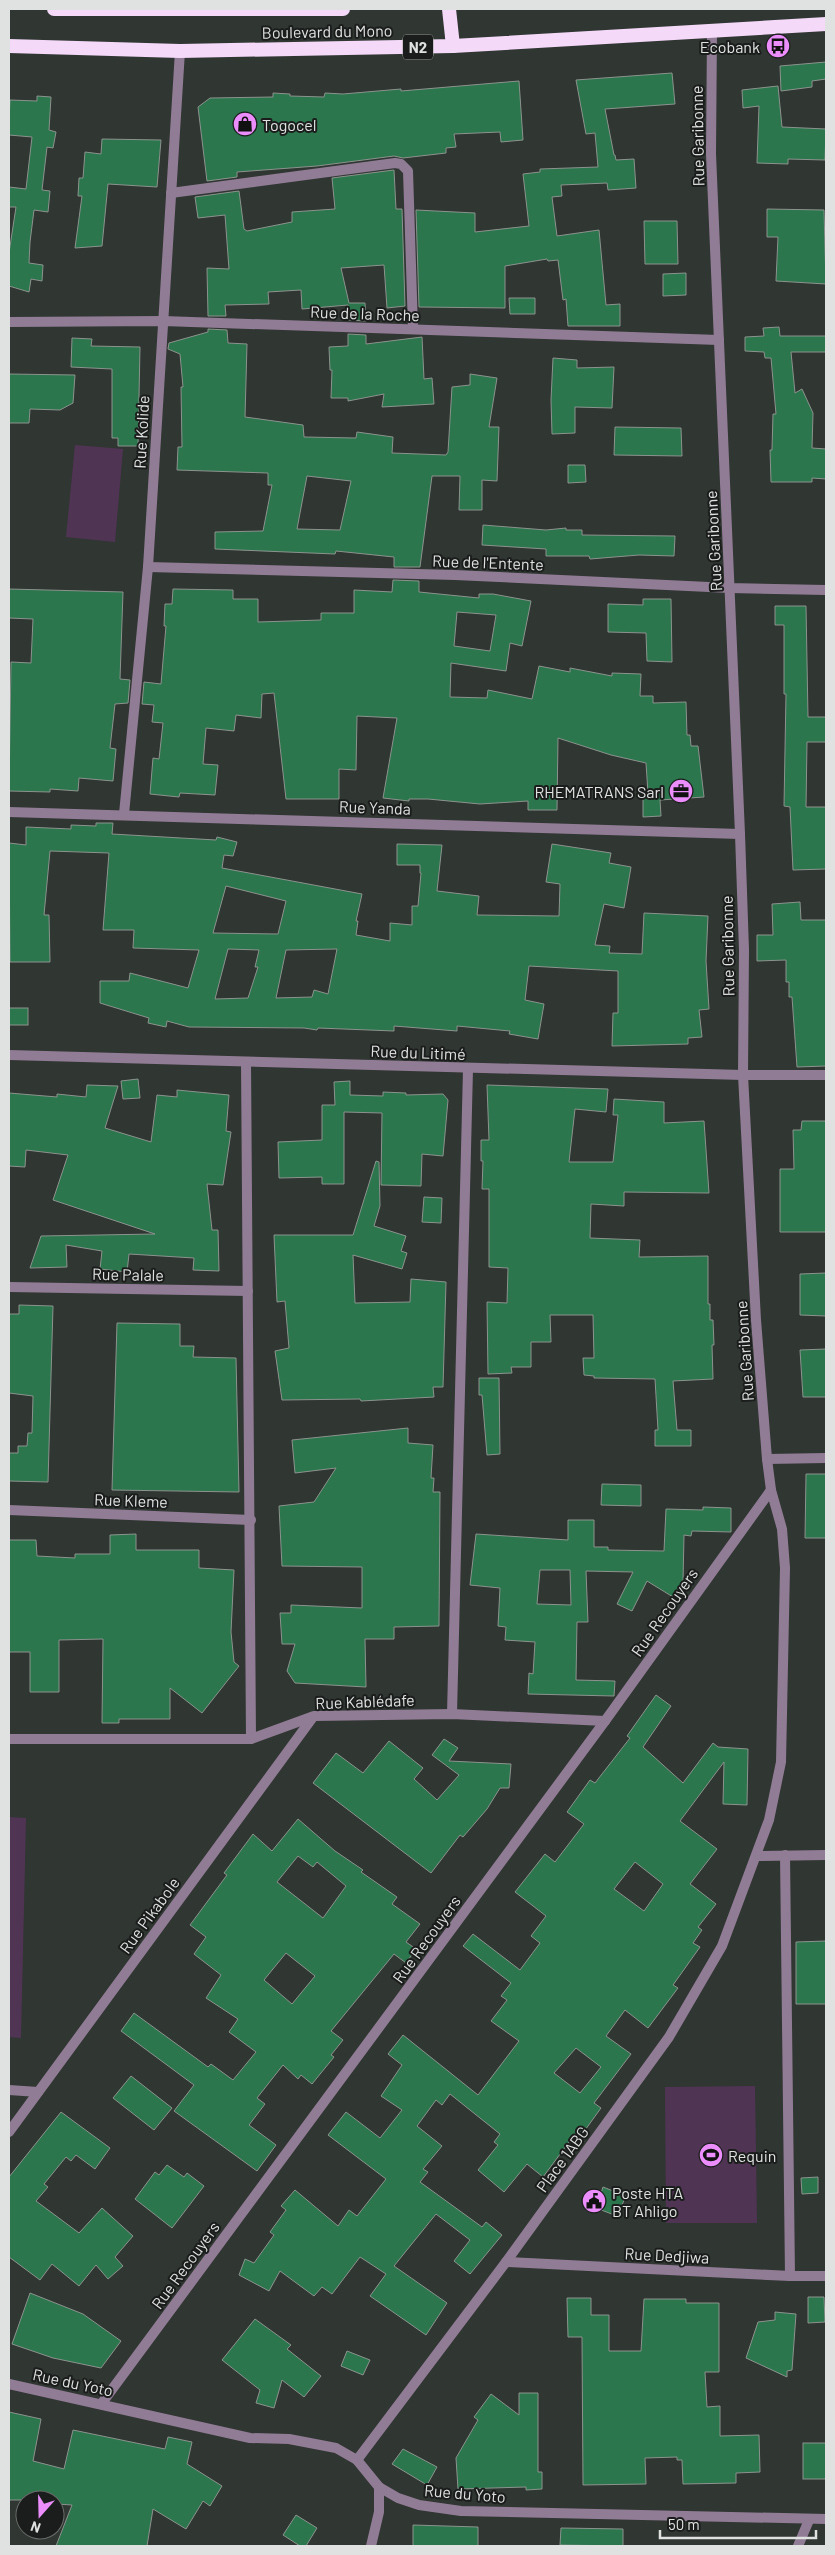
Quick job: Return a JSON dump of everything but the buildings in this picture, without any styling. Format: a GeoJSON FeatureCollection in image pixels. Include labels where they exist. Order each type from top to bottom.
{"type":"FeatureCollection","features":[{"type":"Feature","properties":{"kind":"highway","name":"Boulevard du Mono"},"geometry":{"type":"LineString","coordinates":[[54,9],[343,9]]}},
{"type":"Feature","properties":{"kind":"highway"},"geometry":{"type":"LineString","coordinates":[[449,9],[453,46]]}},
{"type":"Feature","properties":{"kind":"highway","name":"Boulevard du Mono"},"geometry":{"type":"LineString","coordinates":[[9,46],[180,51],[453,46],[826,24]]}},
{"type":"Feature","properties":{"kind":"street","name":"Rue Garibonne"},"geometry":{"type":"LineString","coordinates":[[712,30],[711,154],[744,950],[743,1075],[756,1320],[770,1490],[782,1529],[785,1568],[781,1762],[769,1820],[757,1856]]}},
{"type":"Feature","properties":{"kind":"street","name":"Rue Kolide"},"geometry":{"type":"LineString","coordinates":[[124,814],[148,567],[180,51]]}},
{"type":"Feature","properties":{"kind":"street"},"geometry":{"type":"LineString","coordinates":[[171,193],[395,163],[401,164],[408,171],[413,329]]}},
{"type":"Feature","properties":{"kind":"street","name":"Rue de la Roche"},"geometry":{"type":"LineString","coordinates":[[9,322],[163,321],[719,340]]}},
{"type":"Feature","properties":{"kind":"street","name":"Rue de l'Entente"},"geometry":{"type":"LineString","coordinates":[[148,567],[445,575],[730,588],[826,590]]}},
{"type":"Feature","properties":{"kind":"street","name":"Rue Yanda"},"geometry":{"type":"LineString","coordinates":[[9,812],[740,834]]}},
{"type":"Feature","properties":{"kind":"street","name":"Rue du Litimé"},"geometry":{"type":"LineString","coordinates":[[9,1055],[468,1069],[826,1075]]}},
{"type":"Feature","properties":{"kind":"street"},"geometry":{"type":"LineString","coordinates":[[246,1062],[251,1520],[251,1739]]}},
{"type":"Feature","properties":{"kind":"street"},"geometry":{"type":"LineString","coordinates":[[452,1714],[468,1069]]}},
{"type":"Feature","properties":{"kind":"street","name":"Rue Palale"},"geometry":{"type":"LineString","coordinates":[[9,1287],[248,1291]]}},
{"type":"Feature","properties":{"kind":"street"},"geometry":{"type":"LineString","coordinates":[[768,1459],[826,1458]]}},
{"type":"Feature","properties":{"kind":"street","name":"Rue Recouyers"},"geometry":{"type":"LineString","coordinates":[[102,2403],[605,1721],[770,1490]]}},
{"type":"Feature","properties":{"kind":"street","name":"Rue Kleme"},"geometry":{"type":"LineString","coordinates":[[9,1510],[251,1520]]}},
{"type":"Feature","properties":{"kind":"street","name":"Rue Kablédafe"},"geometry":{"type":"LineString","coordinates":[[9,1739],[251,1739],[314,1716],[452,1714],[605,1721]]}},
{"type":"Feature","properties":{"kind":"street","name":"Rue Pikabole"},"geometry":{"type":"LineString","coordinates":[[9,2132],[314,1716]]}},
{"type":"Feature","properties":{"kind":"street"},"geometry":{"type":"LineString","coordinates":[[785,1855],[790,2276]]}},
{"type":"Feature","properties":{"kind":"street"},"geometry":{"type":"LineString","coordinates":[[757,1856],[826,1855]]}},
{"type":"Feature","properties":{"kind":"street","name":"Place 1ABG"},"geometry":{"type":"LineString","coordinates":[[357,2460],[506,2262],[669,2037],[722,1946],[757,1856]]}},
{"type":"Feature","properties":{"kind":"street"},"geometry":{"type":"LineString","coordinates":[[9,2090],[38,2092]]}},
{"type":"Feature","properties":{"kind":"street","name":"Rue Dedjiwa"},"geometry":{"type":"LineString","coordinates":[[506,2262],[790,2276],[826,2276]]}},
{"type":"Feature","properties":{"kind":"street","name":"Rue du Yoto"},"geometry":{"type":"LineString","coordinates":[[9,2384],[102,2403],[250,2438],[289,2439],[336,2448],[357,2460],[379,2487],[398,2498],[419,2505],[461,2511],[826,2519]]}},
{"type":"Feature","properties":{"kind":"street"},"geometry":{"type":"LineString","coordinates":[[370,2546],[379,2512],[379,2487]]}},
{"type":"Feature","properties":{"kind":"street"},"geometry":{"type":"LineString","coordinates":[[798,2546],[809,2520]]}},
{"type":"Feature","properties":{"kind":"shaded area"},"geometry":{"type":"Polygon","coordinates":[[[75,445],[123,449],[115,542],[66,537],[75,445]]]}},
{"type":"Feature","properties":{"kind":"shaded area"},"geometry":{"type":"Polygon","coordinates":[[[9,1817],[26,1818],[21,2038],[9,2037],[9,1817]]]}},
{"type":"Feature","properties":{"kind":"shaded area","name":"Requin"},"geometry":{"type":"Polygon","coordinates":[[[755,2086],[757,2223],[666,2223],[665,2087],[755,2086]]]}},
{"type":"Feature","properties":{"kind":"place","name":"Ecobank"},"geometry":{"type":"Point","coordinates":[778,46]}},
{"type":"Feature","properties":{"kind":"place","name":"Togocel"},"geometry":{"type":"Point","coordinates":[245,124]}},
{"type":"Feature","properties":{"kind":"place","name":"RHEMATRANS Sarl"},"geometry":{"type":"Point","coordinates":[681,791]}},
{"type":"Feature","properties":{"kind":"place","name":"Requin"},"geometry":{"type":"Point","coordinates":[711,2155]}},
{"type":"Feature","properties":{"kind":"place","name":"Poste HTA BT Ahligo"},"geometry":{"type":"Point","coordinates":[594,2201]}}]}
